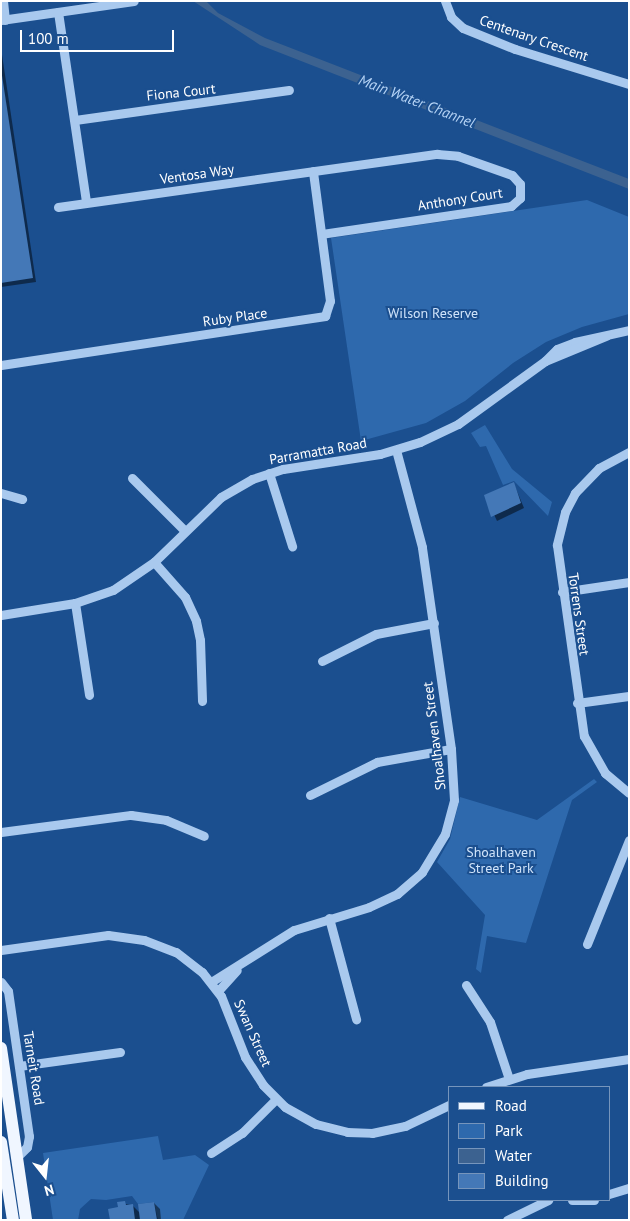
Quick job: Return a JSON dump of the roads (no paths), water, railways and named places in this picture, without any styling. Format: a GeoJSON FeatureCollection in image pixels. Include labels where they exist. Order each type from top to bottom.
{"type":"FeatureCollection","features":[{"type":"Feature","properties":{"kind":"main road"},"geometry":{"type":"LineString","coordinates":[[1,1048],[26,1220]]}},
{"type":"Feature","properties":{"kind":"main road"},"geometry":{"type":"LineString","coordinates":[[1,1142],[12,1220]]}},
{"type":"Feature","properties":{"kind":"street"},"geometry":{"type":"LineString","coordinates":[[2,1],[3,20],[134,1]]}},
{"type":"Feature","properties":{"kind":"street","name":"Centenary Crescent"},"geometry":{"type":"LineString","coordinates":[[445,1],[451,16],[463,28],[515,49],[629,84]]}},
{"type":"Feature","properties":{"kind":"street"},"geometry":{"type":"LineString","coordinates":[[58,12],[76,120],[86,202]]}},
{"type":"Feature","properties":{"kind":"street","name":"Fiona Court"},"geometry":{"type":"LineString","coordinates":[[76,120],[289,90]]}},
{"type":"Feature","properties":{"kind":"street","name":"Anthony Court"},"geometry":{"type":"LineString","coordinates":[[312,171],[444,153],[515,177],[521,187],[519,201],[511,206],[322,234]]}},
{"type":"Feature","properties":{"kind":"street","name":"Ventosa Way"},"geometry":{"type":"LineString","coordinates":[[58,207],[312,171]]}},
{"type":"Feature","properties":{"kind":"street","name":"Ruby Place"},"geometry":{"type":"LineString","coordinates":[[1,365],[321,318],[328,313],[331,304],[312,171]]}},
{"type":"Feature","properties":{"kind":"street","name":"Parramatta Road"},"geometry":{"type":"LineString","coordinates":[[1,615],[75,603],[113,590],[154,562],[221,497],[269,473],[396,450],[458,424],[562,347],[629,330]]}},
{"type":"Feature","properties":{"kind":"street","name":"Shoalhaven Street"},"geometry":{"type":"LineString","coordinates":[[211,982],[244,963],[280,937],[329,918],[385,901],[410,884],[432,860],[445,834],[454,800],[451,749],[420,538],[396,450]]}},
{"type":"Feature","properties":{"kind":"street","name":"Torrens Street"},"geometry":{"type":"LineString","coordinates":[[629,452],[599,468],[568,503],[557,544],[578,703],[591,754],[610,779],[629,793]]}},
{"type":"Feature","properties":{"kind":"street"},"geometry":{"type":"LineString","coordinates":[[269,473],[292,546]]}},
{"type":"Feature","properties":{"kind":"street"},"geometry":{"type":"LineString","coordinates":[[132,478],[185,531]]}},
{"type":"Feature","properties":{"kind":"street"},"geometry":{"type":"LineString","coordinates":[[1,493],[22,499]]}},
{"type":"Feature","properties":{"kind":"street"},"geometry":{"type":"LineString","coordinates":[[154,562],[185,597],[196,621],[200,640],[202,701]]}},
{"type":"Feature","properties":{"kind":"street"},"geometry":{"type":"LineString","coordinates":[[562,592],[629,582]]}},
{"type":"Feature","properties":{"kind":"street"},"geometry":{"type":"LineString","coordinates":[[75,603],[88,695]]}},
{"type":"Feature","properties":{"kind":"street","name":"Parramatta Road"},"geometry":{"type":"LineString","coordinates":[[1,610],[23,610]]}},
{"type":"Feature","properties":{"kind":"street"},"geometry":{"type":"LineString","coordinates":[[322,661],[376,634],[434,623]]}},
{"type":"Feature","properties":{"kind":"street"},"geometry":{"type":"LineString","coordinates":[[578,703],[629,696]]}},
{"type":"Feature","properties":{"kind":"street"},"geometry":{"type":"LineString","coordinates":[[310,796],[377,762],[451,749]]}},
{"type":"Feature","properties":{"kind":"street"},"geometry":{"type":"LineString","coordinates":[[1,832],[131,816],[166,820],[204,836]]}},
{"type":"Feature","properties":{"kind":"street"},"geometry":{"type":"LineString","coordinates":[[587,944],[629,840]]}},
{"type":"Feature","properties":{"kind":"street"},"geometry":{"type":"LineString","coordinates":[[329,918],[356,1020]]}},
{"type":"Feature","properties":{"kind":"street","name":"Swan Street"},"geometry":{"type":"LineString","coordinates":[[1,950],[96,936],[131,937],[176,952],[211,982],[218,991],[250,1067],[276,1099],[316,1124],[359,1133],[405,1126],[448,1106]]}},
{"type":"Feature","properties":{"kind":"street","name":"Shoalhaven Street"},"geometry":{"type":"LineString","coordinates":[[218,991],[244,963]]}},
{"type":"Feature","properties":{"kind":"street","name":"Tarneit Road"},"geometry":{"type":"LineString","coordinates":[[1,982],[8,991],[30,1136],[27,1147],[17,1157]]}},
{"type":"Feature","properties":{"kind":"street"},"geometry":{"type":"LineString","coordinates":[[466,985],[490,1022],[509,1079]]}},
{"type":"Feature","properties":{"kind":"street"},"geometry":{"type":"LineString","coordinates":[[19,1066],[120,1052]]}},
{"type":"Feature","properties":{"kind":"street"},"geometry":{"type":"LineString","coordinates":[[489,1086],[509,1079],[629,1059]]}},
{"type":"Feature","properties":{"kind":"street"},"geometry":{"type":"LineString","coordinates":[[211,1153],[248,1127],[276,1099]]}},
{"type":"Feature","properties":{"kind":"street"},"geometry":{"type":"LineString","coordinates":[[610,1194],[629,1188]]}},
{"type":"Feature","properties":{"kind":"street"},"geometry":{"type":"LineString","coordinates":[[508,1220],[546,1201]]}},
{"type":"Feature","properties":{"kind":"water","name":"Main Water Channel"},"geometry":{"type":"Polygon","coordinates":[[[193,1],[206,1],[218,13],[265,38],[629,179],[629,189],[260,45],[193,1]]]}},
{"type":"Feature","properties":{"kind":"park label","name":"Wilson Reserve"},"geometry":{"type":"Point","coordinates":[433,313]}},
{"type":"Feature","properties":{"kind":"park label","name":"Shoalhaven Street Park"},"geometry":{"type":"Point","coordinates":[501,860]}}]}
